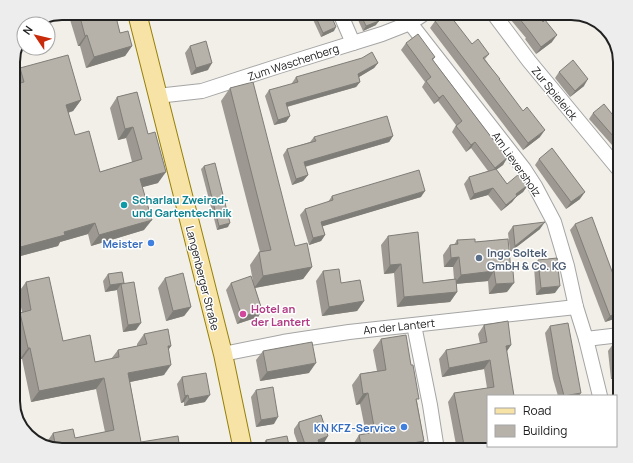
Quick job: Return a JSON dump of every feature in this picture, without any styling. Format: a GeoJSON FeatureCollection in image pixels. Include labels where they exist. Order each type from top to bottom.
{"type":"FeatureCollection","features":[{"type":"Feature","properties":{"kind":"main road","name":"Langenberger Straße"},"geometry":{"type":"LineString","coordinates":[[139,20],[223,354],[241,443]]}},
{"type":"Feature","properties":{"kind":"street"},"geometry":{"type":"LineString","coordinates":[[343,20],[353,43]]}},
{"type":"Feature","properties":{"kind":"street","name":"Zum Waschenberg"},"geometry":{"type":"LineString","coordinates":[[157,96],[202,91],[382,34],[414,20]]}},
{"type":"Feature","properties":{"kind":"street","name":"Zur Spieleick"},"geometry":{"type":"LineString","coordinates":[[498,20],[529,61],[613,163]]}},
{"type":"Feature","properties":{"kind":"street","name":"Am Lieversholz"},"geometry":{"type":"LineString","coordinates":[[410,23],[453,76],[524,170],[535,186],[554,222],[567,266],[576,307],[600,395]]}},
{"type":"Feature","properties":{"kind":"street","name":"An der Lantert"},"geometry":{"type":"LineString","coordinates":[[223,354],[283,342],[349,332],[576,307]]}},
{"type":"Feature","properties":{"kind":"street"},"geometry":{"type":"LineString","coordinates":[[414,325],[436,443]]}},
{"type":"Feature","properties":{"kind":"street"},"geometry":{"type":"LineString","coordinates":[[586,340],[613,336]]}},
{"type":"Feature","properties":{"kind":"building"},"geometry":{"type":"Polygon","coordinates":[[[81,20],[117,20],[120,33],[128,31],[132,46],[94,57],[87,35],[85,36],[81,20]]]}},
{"type":"Feature","properties":{"kind":"building"},"geometry":{"type":"Polygon","coordinates":[[[317,20],[333,20],[336,27],[323,33],[317,20]]]}},
{"type":"Feature","properties":{"kind":"building"},"geometry":{"type":"Polygon","coordinates":[[[363,20],[379,20],[379,21],[366,26],[363,20]]]}},
{"type":"Feature","properties":{"kind":"building"},"geometry":{"type":"Polygon","coordinates":[[[453,20],[472,44],[478,39],[489,54],[483,58],[523,111],[527,107],[545,130],[528,143],[435,21],[453,20]]]}},
{"type":"Feature","properties":{"kind":"building"},"geometry":{"type":"Polygon","coordinates":[[[521,20],[541,20],[543,22],[545,20],[557,35],[541,47],[521,20]]]}},
{"type":"Feature","properties":{"kind":"building"},"geometry":{"type":"Polygon","coordinates":[[[418,34],[435,57],[432,59],[507,158],[495,168],[475,142],[471,145],[456,126],[462,121],[443,95],[439,98],[426,81],[431,77],[406,43],[418,34]]]}},
{"type":"Feature","properties":{"kind":"building"},"geometry":{"type":"Polygon","coordinates":[[[206,41],[212,63],[196,68],[190,46],[206,41]]]}},
{"type":"Feature","properties":{"kind":"building"},"geometry":{"type":"Polygon","coordinates":[[[372,52],[378,63],[358,74],[360,82],[286,103],[290,116],[278,120],[269,90],[298,82],[296,77],[362,58],[372,52]]]}},
{"type":"Feature","properties":{"kind":"building"},"geometry":{"type":"Polygon","coordinates":[[[68,55],[81,100],[66,105],[75,135],[89,131],[100,172],[142,159],[133,127],[125,129],[117,97],[137,92],[148,134],[155,132],[166,172],[140,179],[152,220],[99,235],[95,223],[64,232],[65,235],[20,247],[20,83],[24,82],[20,68],[68,55]]]}},
{"type":"Feature","properties":{"kind":"building"},"geometry":{"type":"Polygon","coordinates":[[[573,60],[588,79],[575,91],[559,72],[573,60]]]}},
{"type":"Feature","properties":{"kind":"building"},"geometry":{"type":"Polygon","coordinates":[[[253,82],[295,246],[307,243],[312,267],[263,276],[259,252],[271,250],[230,88],[253,82]]]}},
{"type":"Feature","properties":{"kind":"building"},"geometry":{"type":"Polygon","coordinates":[[[604,104],[613,115],[613,136],[593,113],[604,104]]]}},
{"type":"Feature","properties":{"kind":"building"},"geometry":{"type":"Polygon","coordinates":[[[387,116],[393,136],[304,162],[308,175],[296,179],[287,149],[316,141],[314,137],[387,116]]]}},
{"type":"Feature","properties":{"kind":"building"},"geometry":{"type":"Polygon","coordinates":[[[552,148],[585,192],[571,202],[539,159],[552,148]]]}},
{"type":"Feature","properties":{"kind":"building"},"geometry":{"type":"Polygon","coordinates":[[[215,163],[230,223],[219,226],[204,166],[215,163]]]}},
{"type":"Feature","properties":{"kind":"building"},"geometry":{"type":"Polygon","coordinates":[[[496,169],[507,184],[519,174],[528,185],[516,194],[517,196],[506,205],[493,188],[474,194],[469,177],[496,169]]]}},
{"type":"Feature","properties":{"kind":"building"},"geometry":{"type":"Polygon","coordinates":[[[419,170],[425,191],[321,222],[325,235],[313,238],[305,209],[333,200],[332,196],[419,170]]]}},
{"type":"Feature","properties":{"kind":"building"},"geometry":{"type":"Polygon","coordinates":[[[592,217],[613,274],[613,315],[610,316],[575,224],[592,217]]]}},
{"type":"Feature","properties":{"kind":"building"},"geometry":{"type":"Polygon","coordinates":[[[545,222],[515,246],[513,226],[545,222]]]}},
{"type":"Feature","properties":{"kind":"building"},"geometry":{"type":"Polygon","coordinates":[[[418,232],[423,283],[456,279],[457,292],[404,297],[401,264],[390,265],[388,236],[418,232]]]}},
{"type":"Feature","properties":{"kind":"building"},"geometry":{"type":"Polygon","coordinates":[[[475,239],[475,242],[508,239],[511,271],[513,271],[514,283],[496,284],[494,271],[461,275],[459,257],[451,258],[450,245],[458,244],[457,240],[475,239]]]}},
{"type":"Feature","properties":{"kind":"building"},"geometry":{"type":"Polygon","coordinates":[[[557,258],[560,286],[541,288],[538,260],[557,258]]]}},
{"type":"Feature","properties":{"kind":"building"},"geometry":{"type":"Polygon","coordinates":[[[339,269],[341,283],[360,280],[364,301],[329,307],[323,271],[339,269]]]}},
{"type":"Feature","properties":{"kind":"building"},"geometry":{"type":"Polygon","coordinates":[[[122,272],[124,283],[110,285],[108,274],[122,272]]]}},
{"type":"Feature","properties":{"kind":"building"},"geometry":{"type":"Polygon","coordinates":[[[183,273],[191,307],[173,311],[165,278],[183,273]]]}},
{"type":"Feature","properties":{"kind":"building"},"geometry":{"type":"Polygon","coordinates":[[[251,276],[262,310],[242,317],[231,283],[251,276]]]}},
{"type":"Feature","properties":{"kind":"building"},"geometry":{"type":"Polygon","coordinates":[[[49,277],[63,341],[90,335],[95,362],[119,357],[118,350],[147,344],[144,334],[168,329],[171,346],[168,346],[171,365],[128,373],[141,442],[178,436],[179,443],[55,442],[53,433],[73,429],[75,438],[114,430],[104,378],[39,391],[30,348],[28,348],[20,313],[31,310],[26,282],[49,277]]]}},
{"type":"Feature","properties":{"kind":"building"},"geometry":{"type":"Polygon","coordinates":[[[134,282],[141,323],[128,325],[121,284],[134,282]]]}},
{"type":"Feature","properties":{"kind":"building"},"geometry":{"type":"Polygon","coordinates":[[[508,321],[511,345],[506,346],[514,395],[487,395],[487,443],[464,443],[454,393],[494,387],[490,360],[449,368],[446,350],[487,342],[484,325],[508,321]]]}},
{"type":"Feature","properties":{"kind":"building"},"geometry":{"type":"Polygon","coordinates":[[[568,323],[581,393],[564,395],[558,373],[550,326],[568,323]]]}},
{"type":"Feature","properties":{"kind":"building"},"geometry":{"type":"Polygon","coordinates":[[[406,335],[419,399],[416,399],[424,441],[413,443],[361,443],[359,435],[375,432],[368,393],[363,394],[360,374],[386,370],[381,339],[406,335]]]}},
{"type":"Feature","properties":{"kind":"building"},"geometry":{"type":"Polygon","coordinates":[[[312,342],[316,363],[267,372],[263,351],[312,342]]]}},
{"type":"Feature","properties":{"kind":"building"},"geometry":{"type":"Polygon","coordinates":[[[206,373],[210,395],[189,399],[188,395],[185,396],[182,377],[206,373]]]}},
{"type":"Feature","properties":{"kind":"building"},"geometry":{"type":"Polygon","coordinates":[[[273,387],[278,417],[261,420],[256,390],[273,387]]]}},
{"type":"Feature","properties":{"kind":"building"},"geometry":{"type":"Polygon","coordinates":[[[321,415],[328,436],[318,440],[319,443],[305,443],[299,427],[299,422],[321,415]]]}},
{"type":"Feature","properties":{"kind":"building"},"geometry":{"type":"Polygon","coordinates":[[[287,436],[288,443],[267,443],[266,440],[287,436]]]}},
{"type":"Feature","properties":{"kind":"place","name":"Scharlau Zweirad- und Gartentechnik"},"geometry":{"type":"Point","coordinates":[124,205]}},
{"type":"Feature","properties":{"kind":"place","name":"Meister"},"geometry":{"type":"Point","coordinates":[151,243]}},
{"type":"Feature","properties":{"kind":"place","name":"Ingo Soltek GmbH & Co. KG"},"geometry":{"type":"Point","coordinates":[479,258]}},
{"type":"Feature","properties":{"kind":"place","name":"Hotel an der Lantert"},"geometry":{"type":"Point","coordinates":[243,314]}},
{"type":"Feature","properties":{"kind":"place","name":"KN KFZ-Service"},"geometry":{"type":"Point","coordinates":[404,427]}}]}
